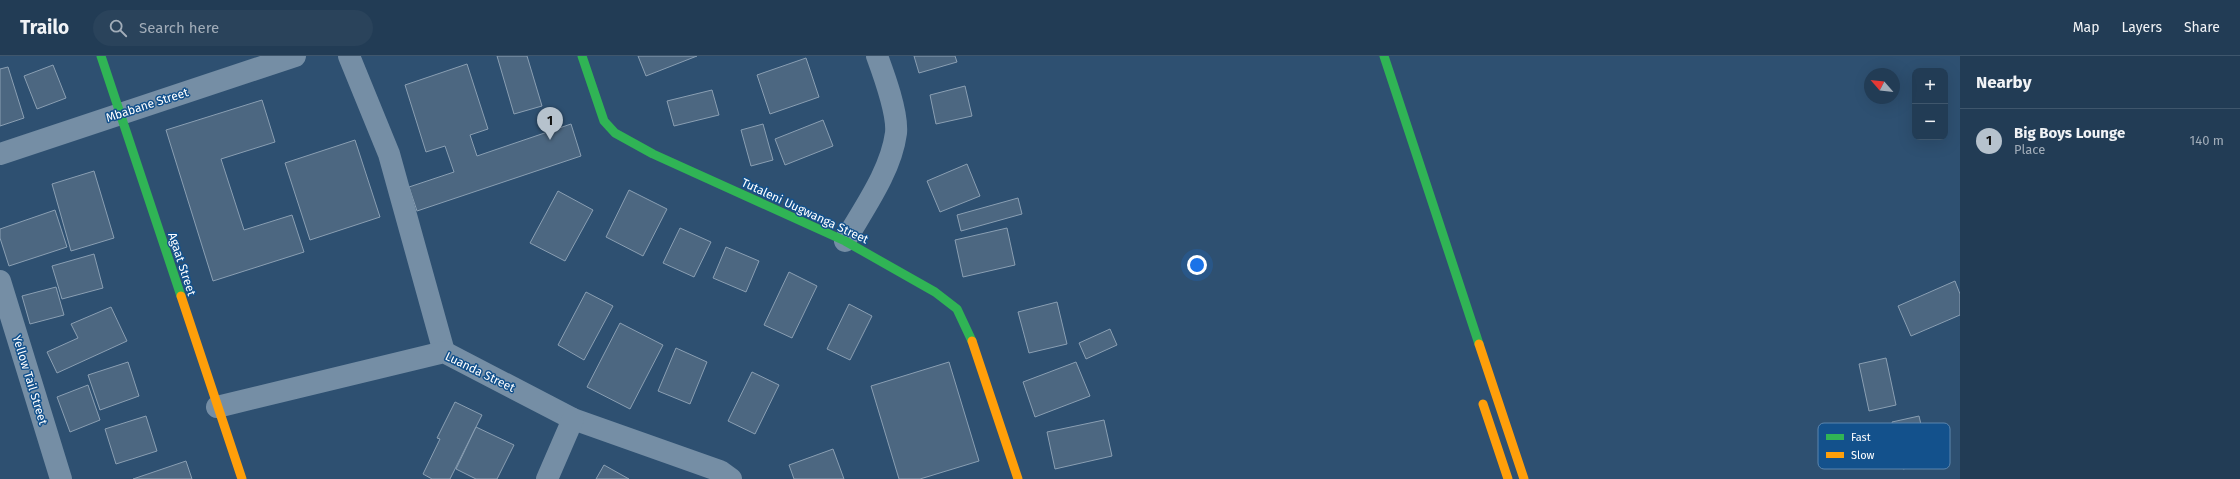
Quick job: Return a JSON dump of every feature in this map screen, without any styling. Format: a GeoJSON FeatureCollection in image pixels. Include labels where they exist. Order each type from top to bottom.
{"type":"FeatureCollection","features":[{"type":"Feature","properties":{"kind":"main road","name":"Agaat Street"},"geometry":{"type":"LineString","coordinates":[[101,56],[119,114],[242,479]]}},
{"type":"Feature","properties":{"kind":"main road","name":"Tutaleni Uugwanga Street"},"geometry":{"type":"LineString","coordinates":[[582,56],[604,120],[615,133],[653,154],[846,241],[935,292],[957,309],[968,329],[1018,479]]}},
{"type":"Feature","properties":{"kind":"main road"},"geometry":{"type":"LineString","coordinates":[[1384,56],[1524,479]]}},
{"type":"Feature","properties":{"kind":"main road"},"geometry":{"type":"LineString","coordinates":[[1481,397],[1508,479]]}},
{"type":"Feature","properties":{"kind":"street","name":"Mbabane Street"},"geometry":{"type":"LineString","coordinates":[[0,154],[295,56]]}},
{"type":"Feature","properties":{"kind":"street"},"geometry":{"type":"LineString","coordinates":[[349,56],[389,154],[444,352]]}},
{"type":"Feature","properties":{"kind":"street"},"geometry":{"type":"LineString","coordinates":[[846,241],[882,174],[890,155],[896,132],[892,104],[877,56]]}},
{"type":"Feature","properties":{"kind":"street","name":"Yellow Tail Street"},"geometry":{"type":"LineString","coordinates":[[0,281],[61,479]]}},
{"type":"Feature","properties":{"kind":"street","name":"Luanda Street"},"geometry":{"type":"LineString","coordinates":[[217,407],[444,352],[573,419],[720,471],[732,479]]}},
{"type":"Feature","properties":{"kind":"street"},"geometry":{"type":"LineString","coordinates":[[547,479],[573,419]]}},
{"type":"Feature","properties":{"kind":"building"},"geometry":{"type":"Polygon","coordinates":[[[497,56],[527,56],[542,106],[514,114],[497,56]]]}},
{"type":"Feature","properties":{"kind":"building"},"geometry":{"type":"Polygon","coordinates":[[[638,56],[697,56],[646,76],[638,56]]]}},
{"type":"Feature","properties":{"kind":"building"},"geometry":{"type":"Polygon","coordinates":[[[914,56],[955,56],[957,62],[919,73],[914,56]]]}},
{"type":"Feature","properties":{"kind":"building"},"geometry":{"type":"Polygon","coordinates":[[[806,58],[819,97],[770,114],[757,75],[806,58]]]}},
{"type":"Feature","properties":{"kind":"building"},"geometry":{"type":"Polygon","coordinates":[[[467,64],[488,129],[470,135],[477,156],[571,124],[581,156],[417,211],[409,187],[454,172],[445,146],[426,152],[405,85],[467,64]]]}},
{"type":"Feature","properties":{"kind":"building"},"geometry":{"type":"Polygon","coordinates":[[[53,65],[66,98],[37,109],[24,76],[53,65]]]}},
{"type":"Feature","properties":{"kind":"building"},"geometry":{"type":"Polygon","coordinates":[[[8,67],[24,118],[0,126],[0,69],[8,67]]]}},
{"type":"Feature","properties":{"kind":"building"},"geometry":{"type":"Polygon","coordinates":[[[965,86],[972,116],[936,124],[930,95],[965,86]]]}},
{"type":"Feature","properties":{"kind":"building"},"geometry":{"type":"Polygon","coordinates":[[[712,90],[719,115],[674,126],[667,101],[712,90]]]}},
{"type":"Feature","properties":{"kind":"building"},"geometry":{"type":"Polygon","coordinates":[[[262,100],[275,142],[221,159],[244,230],[292,215],[304,252],[213,281],[166,130],[262,100]]]}},
{"type":"Feature","properties":{"kind":"building"},"geometry":{"type":"Polygon","coordinates":[[[823,120],[833,146],[785,165],[775,139],[823,120]]]}},
{"type":"Feature","properties":{"kind":"building"},"geometry":{"type":"Polygon","coordinates":[[[763,124],[773,160],[751,166],[741,130],[763,124]]]}},
{"type":"Feature","properties":{"kind":"building"},"geometry":{"type":"Polygon","coordinates":[[[355,140],[380,217],[310,240],[285,163],[355,140]]]}},
{"type":"Feature","properties":{"kind":"building"},"geometry":{"type":"Polygon","coordinates":[[[967,164],[980,196],[940,212],[927,181],[967,164]]]}},
{"type":"Feature","properties":{"kind":"building"},"geometry":{"type":"Polygon","coordinates":[[[94,171],[114,238],[71,251],[52,184],[94,171]]]}},
{"type":"Feature","properties":{"kind":"building"},"geometry":{"type":"Polygon","coordinates":[[[629,190],[667,209],[643,256],[606,237],[629,190]]]}},
{"type":"Feature","properties":{"kind":"building"},"geometry":{"type":"Polygon","coordinates":[[[558,191],[593,210],[565,261],[530,243],[558,191]]]}},
{"type":"Feature","properties":{"kind":"building"},"geometry":{"type":"Polygon","coordinates":[[[1018,198],[1022,214],[961,231],[957,215],[1018,198]]]}},
{"type":"Feature","properties":{"kind":"building"},"geometry":{"type":"Polygon","coordinates":[[[55,210],[67,247],[9,266],[0,238],[0,229],[55,210]]]}},
{"type":"Feature","properties":{"kind":"building"},"geometry":{"type":"Polygon","coordinates":[[[680,228],[711,242],[694,277],[663,263],[680,228]]]}},
{"type":"Feature","properties":{"kind":"building"},"geometry":{"type":"Polygon","coordinates":[[[1007,228],[1015,265],[963,277],[955,240],[1007,228]]]}},
{"type":"Feature","properties":{"kind":"building"},"geometry":{"type":"Polygon","coordinates":[[[726,247],[759,261],[746,292],[713,278],[726,247]]]}},
{"type":"Feature","properties":{"kind":"building"},"geometry":{"type":"Polygon","coordinates":[[[94,254],[103,288],[62,299],[52,266],[94,254]]]}},
{"type":"Feature","properties":{"kind":"building"},"geometry":{"type":"Polygon","coordinates":[[[789,272],[817,286],[792,338],[764,325],[789,272]]]}},
{"type":"Feature","properties":{"kind":"building"},"geometry":{"type":"Polygon","coordinates":[[[1955,281],[1960,294],[1960,315],[1911,336],[1898,306],[1955,281]]]}},
{"type":"Feature","properties":{"kind":"building"},"geometry":{"type":"Polygon","coordinates":[[[56,287],[64,315],[30,324],[22,296],[56,287]]]}},
{"type":"Feature","properties":{"kind":"building"},"geometry":{"type":"Polygon","coordinates":[[[586,292],[613,306],[584,360],[558,345],[586,292]]]}},
{"type":"Feature","properties":{"kind":"building"},"geometry":{"type":"Polygon","coordinates":[[[1057,302],[1067,344],[1029,353],[1018,312],[1057,302]]]}},
{"type":"Feature","properties":{"kind":"building"},"geometry":{"type":"Polygon","coordinates":[[[849,304],[872,316],[850,360],[827,349],[849,304]]]}},
{"type":"Feature","properties":{"kind":"building"},"geometry":{"type":"Polygon","coordinates":[[[111,307],[127,341],[57,373],[47,352],[78,338],[71,324],[111,307]]]}},
{"type":"Feature","properties":{"kind":"building"},"geometry":{"type":"Polygon","coordinates":[[[620,323],[663,345],[630,409],[587,387],[620,323]]]}},
{"type":"Feature","properties":{"kind":"building"},"geometry":{"type":"Polygon","coordinates":[[[1110,329],[1117,345],[1086,359],[1079,343],[1110,329]]]}},
{"type":"Feature","properties":{"kind":"building"},"geometry":{"type":"Polygon","coordinates":[[[676,348],[707,362],[690,404],[658,391],[676,348]]]}},
{"type":"Feature","properties":{"kind":"building"},"geometry":{"type":"Polygon","coordinates":[[[1886,358],[1896,405],[1869,411],[1859,364],[1886,358]]]}},
{"type":"Feature","properties":{"kind":"building"},"geometry":{"type":"Polygon","coordinates":[[[128,362],[139,396],[100,410],[88,375],[128,362]]]}},
{"type":"Feature","properties":{"kind":"building"},"geometry":{"type":"Polygon","coordinates":[[[949,362],[979,461],[920,479],[899,479],[871,386],[949,362]]]}},
{"type":"Feature","properties":{"kind":"building"},"geometry":{"type":"Polygon","coordinates":[[[1076,362],[1090,396],[1035,417],[1023,382],[1076,362]]]}},
{"type":"Feature","properties":{"kind":"building"},"geometry":{"type":"Polygon","coordinates":[[[752,372],[779,385],[755,434],[728,421],[752,372]]]}},
{"type":"Feature","properties":{"kind":"building"},"geometry":{"type":"Polygon","coordinates":[[[88,385],[100,420],[70,432],[57,397],[88,385]]]}},
{"type":"Feature","properties":{"kind":"building"},"geometry":{"type":"Polygon","coordinates":[[[455,402],[482,415],[450,479],[432,479],[423,474],[440,439],[437,438],[455,402]]]}},
{"type":"Feature","properties":{"kind":"building"},"geometry":{"type":"Polygon","coordinates":[[[146,416],[157,451],[116,464],[105,429],[146,416]]]}},
{"type":"Feature","properties":{"kind":"building"},"geometry":{"type":"Polygon","coordinates":[[[1919,416],[1921,423],[1892,423],[1919,416]]]}},
{"type":"Feature","properties":{"kind":"building"},"geometry":{"type":"Polygon","coordinates":[[[1104,420],[1112,456],[1055,469],[1047,432],[1104,420]]]}},
{"type":"Feature","properties":{"kind":"building"},"geometry":{"type":"Polygon","coordinates":[[[476,427],[514,445],[497,479],[476,479],[456,469],[476,427]]]}},
{"type":"Feature","properties":{"kind":"building"},"geometry":{"type":"Polygon","coordinates":[[[833,449],[844,479],[794,479],[789,465],[833,449]]]}},
{"type":"Feature","properties":{"kind":"building"},"geometry":{"type":"Polygon","coordinates":[[[186,461],[192,479],[133,479],[186,461]]]}},
{"type":"Feature","properties":{"kind":"building"},"geometry":{"type":"Polygon","coordinates":[[[604,465],[629,479],[596,479],[604,465]]]}},
{"type":"Feature","properties":{"kind":"traffic: fast"},"geometry":{"type":"LineString","coordinates":[[101,56],[181,296]]}},
{"type":"Feature","properties":{"kind":"traffic: fast"},"geometry":{"type":"LineString","coordinates":[[582,56],[604,121],[615,133],[653,154],[845,241],[935,292],[957,309],[972,341]]}},
{"type":"Feature","properties":{"kind":"traffic: fast"},"geometry":{"type":"LineString","coordinates":[[1384,56],[1479,344]]}},
{"type":"Feature","properties":{"kind":"traffic: slow"},"geometry":{"type":"LineString","coordinates":[[181,296],[242,479]]}},
{"type":"Feature","properties":{"kind":"traffic: slow"},"geometry":{"type":"LineString","coordinates":[[972,341],[1018,479]]}},
{"type":"Feature","properties":{"kind":"traffic: slow"},"geometry":{"type":"LineString","coordinates":[[1479,344],[1524,479]]}},
{"type":"Feature","properties":{"kind":"traffic: slow"},"geometry":{"type":"LineString","coordinates":[[1483,404],[1508,479]]}},
{"type":"Feature","properties":{"kind":"place","name":"Big Boys Lounge"},"geometry":{"type":"Point","coordinates":[550,140]}}]}
